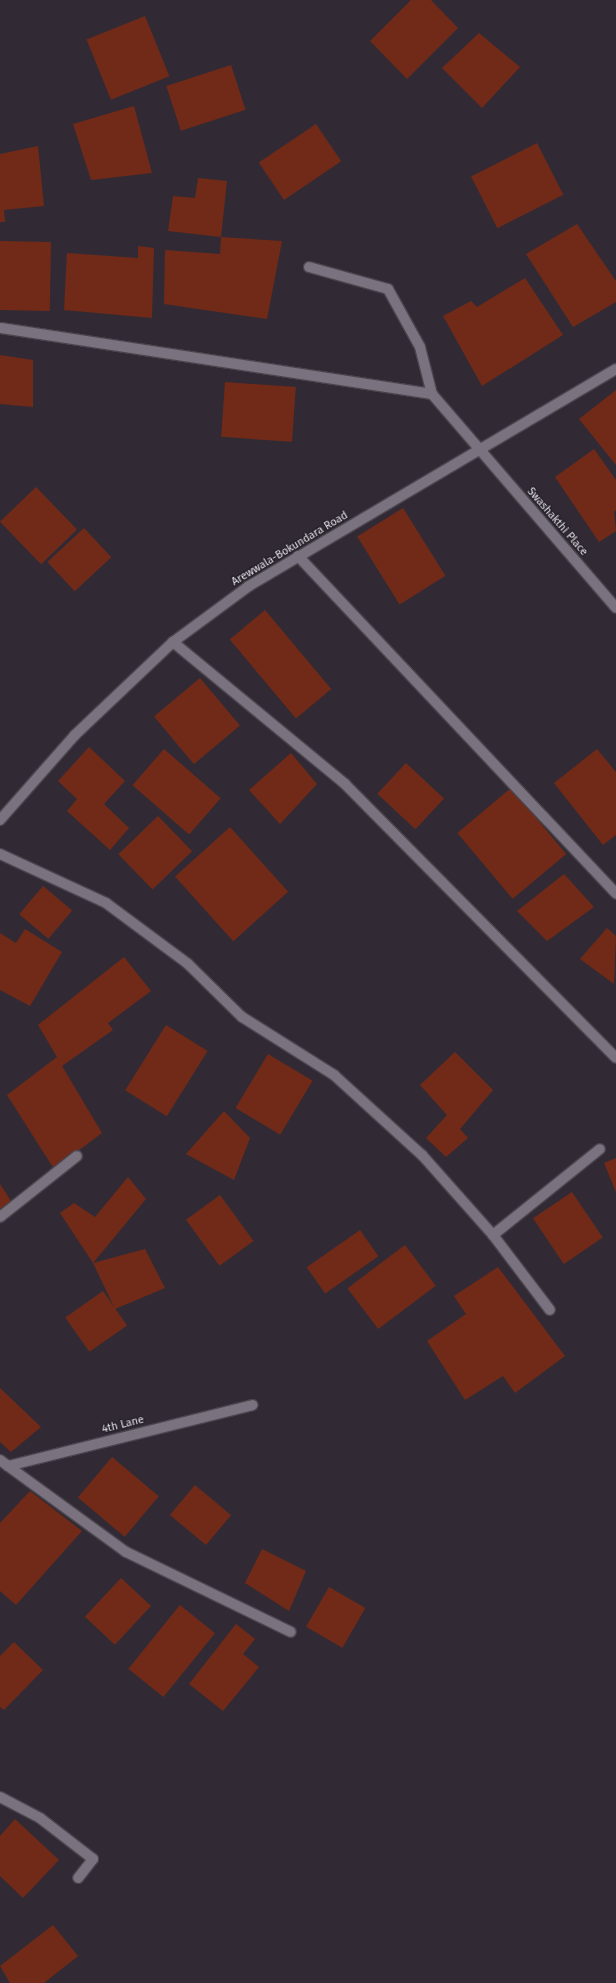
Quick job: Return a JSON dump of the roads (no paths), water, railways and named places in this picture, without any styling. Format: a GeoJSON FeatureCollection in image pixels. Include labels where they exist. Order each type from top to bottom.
{"type":"FeatureCollection","features":[{"type":"Feature","properties":{"kind":"street"},"geometry":{"type":"LineString","coordinates":[[1,328],[432,394],[420,347],[388,289],[309,267]]}},
{"type":"Feature","properties":{"kind":"street","name":"Arewwala-Bokundara Road"},"geometry":{"type":"LineString","coordinates":[[0,820],[75,735],[173,642],[249,586],[298,556],[479,452],[616,369]]}},
{"type":"Feature","properties":{"kind":"street","name":"Swashakthi Place"},"geometry":{"type":"LineString","coordinates":[[432,394],[479,452],[616,608]]}},
{"type":"Feature","properties":{"kind":"street"},"geometry":{"type":"LineString","coordinates":[[298,556],[616,894]]}},
{"type":"Feature","properties":{"kind":"street"},"geometry":{"type":"LineString","coordinates":[[173,642],[345,784],[616,1058]]}},
{"type":"Feature","properties":{"kind":"street"},"geometry":{"type":"LineString","coordinates":[[0,854],[106,903],[188,964],[242,1017],[334,1075],[422,1155],[493,1235],[550,1310]]}},
{"type":"Feature","properties":{"kind":"street"},"geometry":{"type":"LineString","coordinates":[[493,1235],[600,1149]]}},
{"type":"Feature","properties":{"kind":"street"},"geometry":{"type":"LineString","coordinates":[[0,1217],[77,1156]]}},
{"type":"Feature","properties":{"kind":"street","name":"4th Lane"},"geometry":{"type":"LineString","coordinates":[[4,1463],[253,1405]]}},
{"type":"Feature","properties":{"kind":"street"},"geometry":{"type":"LineString","coordinates":[[4,1463],[126,1552],[291,1632]]}},
{"type":"Feature","properties":{"kind":"street"},"geometry":{"type":"LineString","coordinates":[[0,1797],[40,1818],[93,1859],[78,1878]]}}]}
